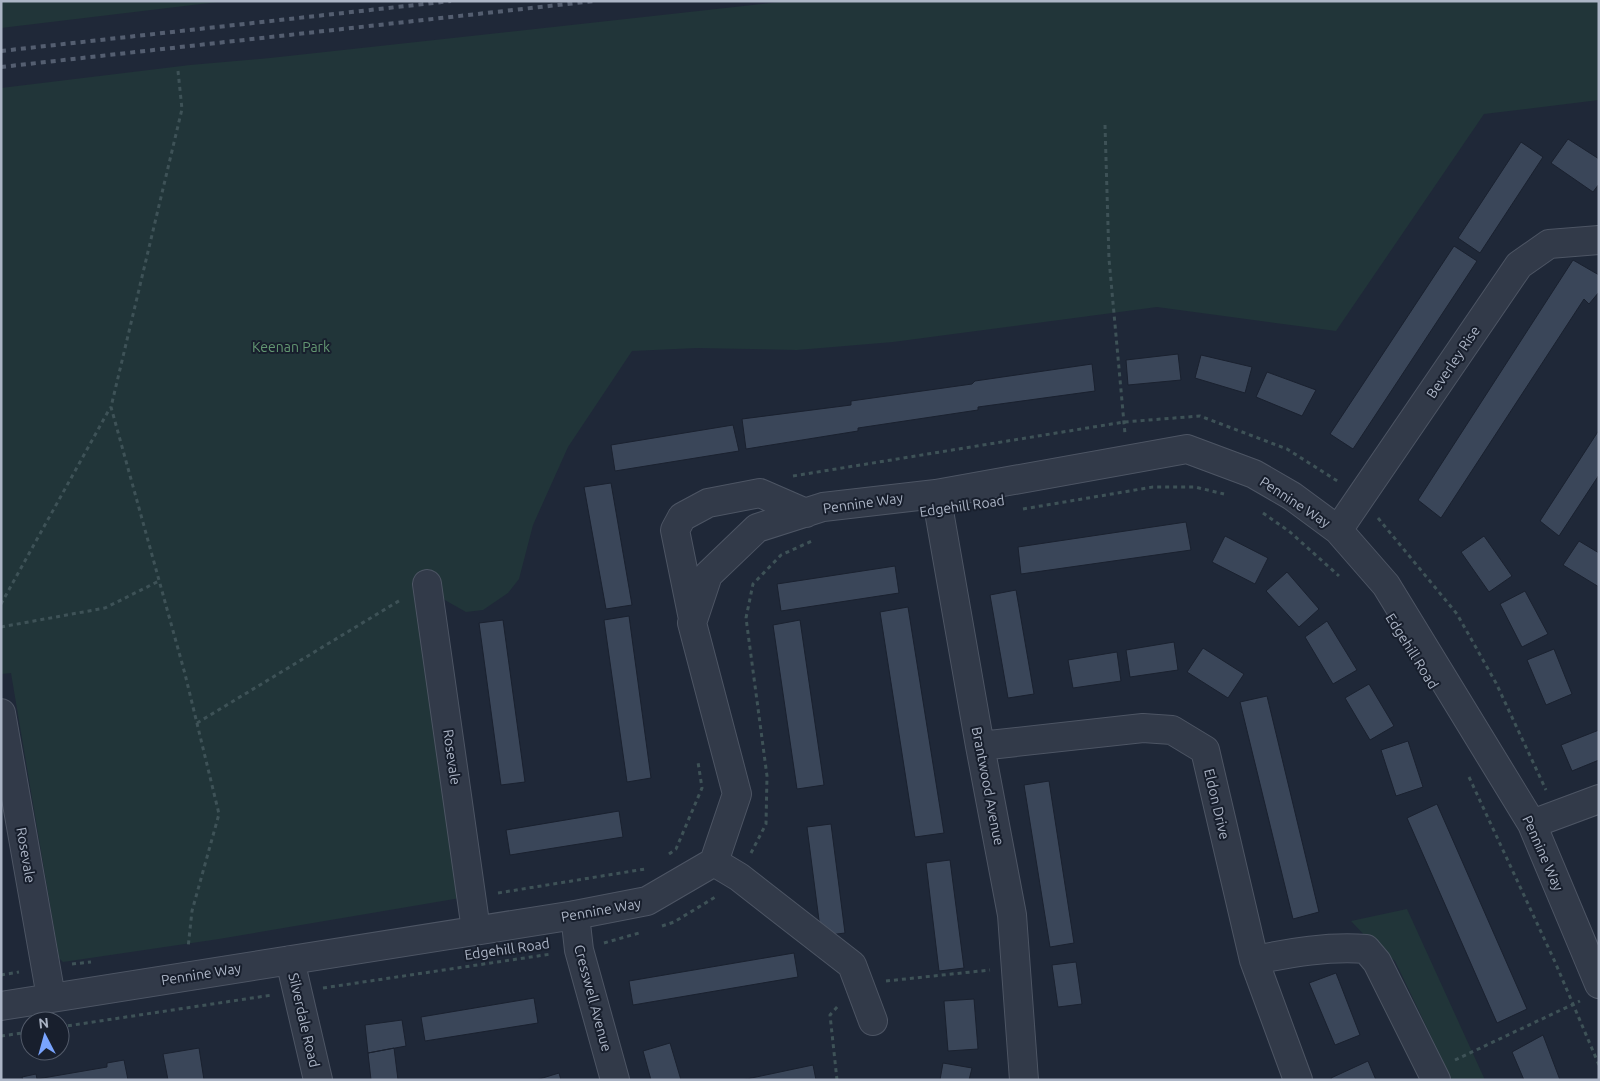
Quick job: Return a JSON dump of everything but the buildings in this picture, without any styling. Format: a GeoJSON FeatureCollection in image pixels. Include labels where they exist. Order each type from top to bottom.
{"type":"FeatureCollection","features":[{"type":"Feature","properties":{"kind":"street","name":"Beverley Rise"},"geometry":{"type":"LineString","coordinates":[[1338,530],[1519,265],[1548,244],[1599,240]]}},
{"type":"Feature","properties":{"kind":"street","name":"Pennine Way"},"geometry":{"type":"LineString","coordinates":[[1,1006],[648,902],[714,862],[737,794],[692,623],[708,575],[757,528],[823,507],[936,494],[1188,449],[1254,474],[1292,496],[1338,530],[1386,585],[1545,819],[1590,992]]}},
{"type":"Feature","properties":{"kind":"street"},"geometry":{"type":"LineString","coordinates":[[693,620],[675,530],[682,517],[708,503],[760,493],[806,512]]}},
{"type":"Feature","properties":{"kind":"street","name":"Brantwood Avenue"},"geometry":{"type":"LineString","coordinates":[[936,494],[1012,915],[1024,1058],[1024,1080]]}},
{"type":"Feature","properties":{"kind":"street","name":"Rosevale"},"geometry":{"type":"LineString","coordinates":[[427,584],[476,930]]}},
{"type":"Feature","properties":{"kind":"street","name":"Rosevale"},"geometry":{"type":"LineString","coordinates":[[1,713],[51,997]]}},
{"type":"Feature","properties":{"kind":"street","name":"Eldon Drive"},"geometry":{"type":"LineString","coordinates":[[980,746],[1143,728],[1172,730],[1205,750],[1254,960],[1298,1080]]}},
{"type":"Feature","properties":{"kind":"street"},"geometry":{"type":"LineString","coordinates":[[1545,819],[1599,799]]}},
{"type":"Feature","properties":{"kind":"street"},"geometry":{"type":"LineString","coordinates":[[714,862],[739,877],[852,965],[873,1021]]}},
{"type":"Feature","properties":{"kind":"street","name":"Cresswell Avenue"},"geometry":{"type":"LineString","coordinates":[[575,915],[579,950],[615,1080]]}},
{"type":"Feature","properties":{"kind":"street"},"geometry":{"type":"LineString","coordinates":[[1254,960],[1309,950],[1340,947],[1366,949],[1377,962],[1434,1075]]}},
{"type":"Feature","properties":{"kind":"street","name":"Silverdale Road"},"geometry":{"type":"LineString","coordinates":[[290,960],[318,1080]]}},
{"type":"Feature","properties":{"kind":"path"},"geometry":{"type":"LineString","coordinates":[[1,604],[111,407],[182,109],[178,71]]}},
{"type":"Feature","properties":{"kind":"path"},"geometry":{"type":"LineString","coordinates":[[1105,124],[1109,259],[1128,460]]}},
{"type":"Feature","properties":{"kind":"path"},"geometry":{"type":"LineString","coordinates":[[111,407],[197,723],[219,814],[192,911],[188,948]]}},
{"type":"Feature","properties":{"kind":"path"},"geometry":{"type":"LineString","coordinates":[[786,478],[1124,422],[1200,416],[1287,450],[1361,497],[1456,614],[1496,683],[1545,819]]}},
{"type":"Feature","properties":{"kind":"path","name":"Edgehill Road"},"geometry":{"type":"LineString","coordinates":[[1017,510],[1153,487],[1195,487],[1233,496]]}},
{"type":"Feature","properties":{"kind":"path"},"geometry":{"type":"LineString","coordinates":[[1258,510],[1290,532],[1341,578]]}},
{"type":"Feature","properties":{"kind":"path"},"geometry":{"type":"LineString","coordinates":[[655,928],[674,922],[735,885],[766,824],[767,776],[746,618],[753,584],[781,555],[818,539]]}},
{"type":"Feature","properties":{"kind":"path"},"geometry":{"type":"LineString","coordinates":[[1,627],[105,608],[159,581]]}},
{"type":"Feature","properties":{"kind":"path"},"geometry":{"type":"LineString","coordinates":[[197,723],[427,584]]}},
{"type":"Feature","properties":{"kind":"path"},"geometry":{"type":"LineString","coordinates":[[664,858],[676,849],[702,788],[698,760]]}},
{"type":"Feature","properties":{"kind":"path"},"geometry":{"type":"LineString","coordinates":[[1468,776],[1555,962],[1599,1064]]}},
{"type":"Feature","properties":{"kind":"path"},"geometry":{"type":"LineString","coordinates":[[472,902],[500,893],[651,868]]}},
{"type":"Feature","properties":{"kind":"path","name":"Edgehill Road"},"geometry":{"type":"LineString","coordinates":[[70,1025],[579,950],[646,930]]}},
{"type":"Feature","properties":{"kind":"path"},"geometry":{"type":"LineString","coordinates":[[180,950],[198,947]]}},
{"type":"Feature","properties":{"kind":"path"},"geometry":{"type":"LineString","coordinates":[[1,975],[95,961]]}},
{"type":"Feature","properties":{"kind":"path"},"geometry":{"type":"LineString","coordinates":[[837,1080],[830,1015],[859,984],[1015,967]]}},
{"type":"Feature","properties":{"kind":"path"},"geometry":{"type":"LineString","coordinates":[[1434,1075],[1572,1005],[1590,992]]}},
{"type":"Feature","properties":{"kind":"path"},"geometry":{"type":"LineString","coordinates":[[1,1036],[20,1033]]}},
{"type":"Feature","properties":{"kind":"green space"},"geometry":{"type":"Polygon","coordinates":[[[1,1],[226,1],[1,28],[1,1]]]}},
{"type":"Feature","properties":{"kind":"green space","name":"Keenan Park"},"geometry":{"type":"Polygon","coordinates":[[[790,1],[1599,1],[1599,100],[1484,114],[1336,331],[1157,307],[893,342],[797,350],[697,348],[632,351],[568,447],[533,525],[519,579],[508,593],[483,610],[466,612],[443,599],[428,604],[472,896],[219,939],[63,962],[59,958],[11,673],[1,674],[1,88],[190,65],[270,58],[790,1]]]}},
{"type":"Feature","properties":{"kind":"green space"},"geometry":{"type":"Polygon","coordinates":[[[1407,909],[1485,1080],[1452,1080],[1395,961],[1367,938],[1351,921],[1407,909]]]}},
{"type":"Feature","properties":{"kind":"railway"},"geometry":{"type":"LineString","coordinates":[[1,51],[451,1]]}},
{"type":"Feature","properties":{"kind":"railway"},"geometry":{"type":"LineString","coordinates":[[1,67],[594,1]]}}]}
